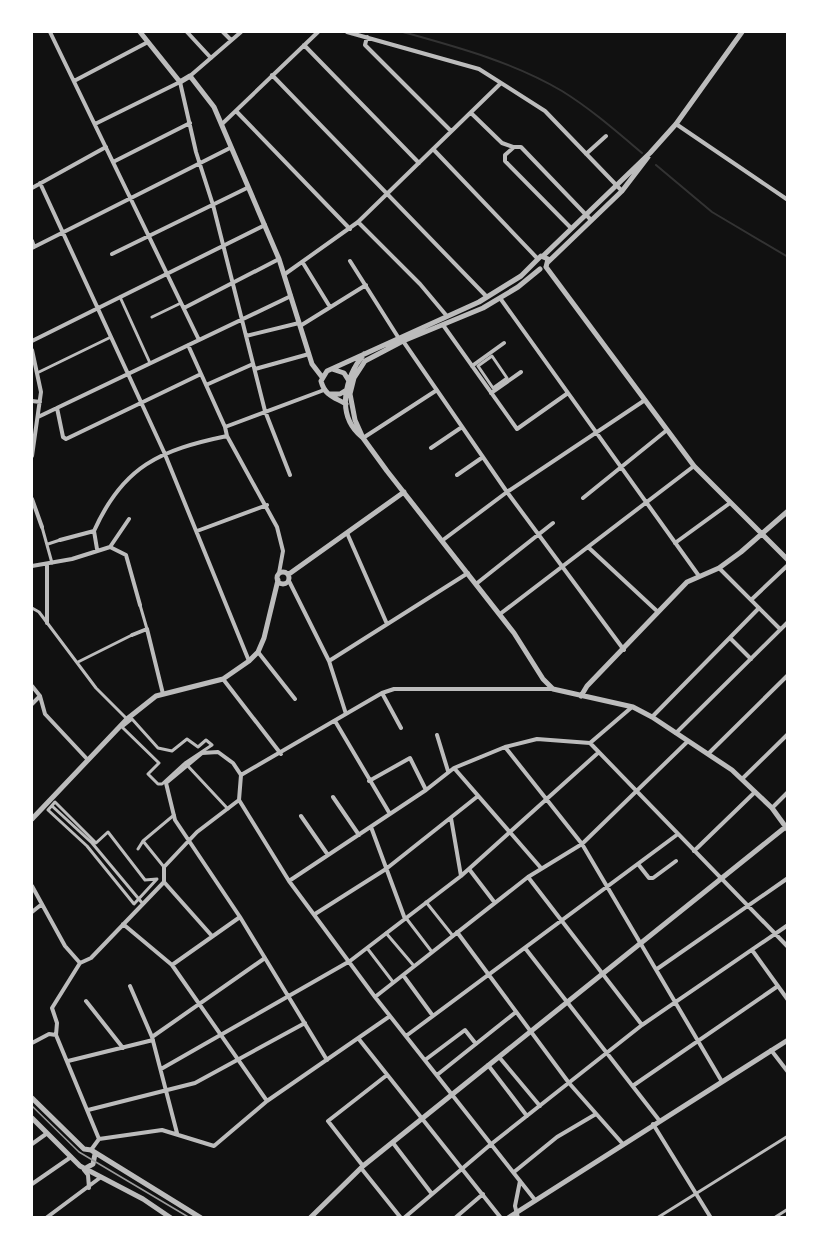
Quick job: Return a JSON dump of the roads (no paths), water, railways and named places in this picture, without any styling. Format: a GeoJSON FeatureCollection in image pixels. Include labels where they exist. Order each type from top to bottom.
{"type":"FeatureCollection","features":[{"type":"Feature","properties":{"kind":"street"},"geometry":{"type":"LineString","coordinates":[[50,32],[199,340]]}},
{"type":"Feature","properties":{"kind":"street"},"geometry":{"type":"LineString","coordinates":[[140,32],[180,82],[199,164],[213,205],[265,411],[290,475]]}},
{"type":"Feature","properties":{"kind":"street"},"geometry":{"type":"LineString","coordinates":[[188,32],[211,58]]}},
{"type":"Feature","properties":{"kind":"street"},"geometry":{"type":"LineString","coordinates":[[223,32],[231,40]]}},
{"type":"Feature","properties":{"kind":"street"},"geometry":{"type":"LineString","coordinates":[[95,124],[190,76],[241,32]]}},
{"type":"Feature","properties":{"kind":"street"},"geometry":{"type":"LineString","coordinates":[[221,125],[318,32]]}},
{"type":"Feature","properties":{"kind":"street"},"geometry":{"type":"LineString","coordinates":[[347,32],[478,69],[545,111],[622,191]]}},
{"type":"Feature","properties":{"kind":"street"},"geometry":{"type":"LineString","coordinates":[[225,427],[265,411],[326,392],[340,394],[365,361],[446,315],[488,297],[542,263],[571,228],[650,153],[676,124],[742,32]]}},
{"type":"Feature","properties":{"kind":"street"},"geometry":{"type":"LineString","coordinates":[[367,37],[365,45],[451,131]]}},
{"type":"Feature","properties":{"kind":"street"},"geometry":{"type":"LineString","coordinates":[[74,81],[148,42]]}},
{"type":"Feature","properties":{"kind":"street"},"geometry":{"type":"LineString","coordinates":[[304,45],[419,163]]}},
{"type":"Feature","properties":{"kind":"street"},"geometry":{"type":"LineString","coordinates":[[272,75],[386,195],[488,297]]}},
{"type":"Feature","properties":{"kind":"street"},"geometry":{"type":"LineString","coordinates":[[190,76],[214,107],[247,188],[265,225],[285,274],[315,371],[322,377],[326,392],[346,404]]}},
{"type":"Feature","properties":{"kind":"street"},"geometry":{"type":"LineString","coordinates":[[285,274],[358,222],[500,84]]}},
{"type":"Feature","properties":{"kind":"street"},"geometry":{"type":"LineString","coordinates":[[236,111],[350,229]]}},
{"type":"Feature","properties":{"kind":"street"},"geometry":{"type":"LineString","coordinates":[[471,113],[502,143],[521,147],[591,220]]}},
{"type":"Feature","properties":{"kind":"street"},"geometry":{"type":"LineString","coordinates":[[113,162],[190,123]]}},
{"type":"Feature","properties":{"kind":"street"},"geometry":{"type":"LineString","coordinates":[[676,124],[788,200]]}},
{"type":"Feature","properties":{"kind":"street"},"geometry":{"type":"LineString","coordinates":[[586,154],[606,136]]}},
{"type":"Feature","properties":{"kind":"street"},"geometry":{"type":"LineString","coordinates":[[502,143],[505,161],[571,228]]}},
{"type":"Feature","properties":{"kind":"street"},"geometry":{"type":"LineString","coordinates":[[32,188],[106,147]]}},
{"type":"Feature","properties":{"kind":"street"},"geometry":{"type":"LineString","coordinates":[[505,155],[514,147]]}},
{"type":"Feature","properties":{"kind":"street"},"geometry":{"type":"LineString","coordinates":[[32,241],[33,248],[230,148]]}},
{"type":"Feature","properties":{"kind":"street"},"geometry":{"type":"LineString","coordinates":[[433,149],[542,263],[694,466],[788,563],[752,600]]}},
{"type":"Feature","properties":{"kind":"street"},"geometry":{"type":"LineString","coordinates":[[322,377],[332,369],[365,352],[442,324],[500,298],[622,191],[650,153]]}},
{"type":"Feature","properties":{"kind":"street"},"geometry":{"type":"LineString","coordinates":[[40,183],[165,452],[249,661]]}},
{"type":"Feature","properties":{"kind":"street"},"geometry":{"type":"LineString","coordinates":[[112,254],[247,188]]}},
{"type":"Feature","properties":{"kind":"street"},"geometry":{"type":"LineString","coordinates":[[358,222],[420,284],[446,315]]}},
{"type":"Feature","properties":{"kind":"street"},"geometry":{"type":"LineString","coordinates":[[32,341],[265,225]]}},
{"type":"Feature","properties":{"kind":"street"},"geometry":{"type":"LineString","coordinates":[[184,308],[279,259]]}},
{"type":"Feature","properties":{"kind":"street"},"geometry":{"type":"LineString","coordinates":[[350,261],[507,492],[624,650]]}},
{"type":"Feature","properties":{"kind":"street"},"geometry":{"type":"LineString","coordinates":[[303,263],[330,307]]}},
{"type":"Feature","properties":{"kind":"street"},"geometry":{"type":"LineString","coordinates":[[246,336],[299,324],[366,285]]}},
{"type":"Feature","properties":{"kind":"street"},"geometry":{"type":"LineString","coordinates":[[38,417],[291,295]]}},
{"type":"Feature","properties":{"kind":"street"},"geometry":{"type":"LineString","coordinates":[[120,297],[150,363]]}},
{"type":"Feature","properties":{"kind":"street"},"geometry":{"type":"LineString","coordinates":[[500,298],[699,576]]}},
{"type":"Feature","properties":{"kind":"street"},"geometry":{"type":"LineString","coordinates":[[152,317],[182,303]]}},
{"type":"Feature","properties":{"kind":"street"},"geometry":{"type":"LineString","coordinates":[[442,324],[517,429],[568,393]]}},
{"type":"Feature","properties":{"kind":"street"},"geometry":{"type":"LineString","coordinates":[[37,374],[111,337]]}},
{"type":"Feature","properties":{"kind":"street"},"geometry":{"type":"LineString","coordinates":[[472,366],[504,344]]}},
{"type":"Feature","properties":{"kind":"street"},"geometry":{"type":"LineString","coordinates":[[32,819],[50,804],[126,721],[156,696],[223,679],[258,652],[278,580],[282,542],[267,505],[227,436],[188,345]]}},
{"type":"Feature","properties":{"kind":"street"},"geometry":{"type":"LineString","coordinates":[[32,350],[40,402],[32,456]]}},
{"type":"Feature","properties":{"kind":"street"},"geometry":{"type":"LineString","coordinates":[[365,352],[349,385],[346,404],[354,430],[363,438],[477,584],[543,679],[553,689]]}},
{"type":"Feature","properties":{"kind":"street"},"geometry":{"type":"LineString","coordinates":[[206,385],[254,367],[309,354]]}},
{"type":"Feature","properties":{"kind":"street"},"geometry":{"type":"LineString","coordinates":[[492,356],[507,378],[493,388],[478,366],[492,356]]}},
{"type":"Feature","properties":{"kind":"street"},"geometry":{"type":"LineString","coordinates":[[332,369],[339,370],[349,385],[352,413],[363,438]]}},
{"type":"Feature","properties":{"kind":"street"},"geometry":{"type":"LineString","coordinates":[[491,393],[521,372]]}},
{"type":"Feature","properties":{"kind":"street"},"geometry":{"type":"LineString","coordinates":[[57,408],[63,437],[66,439],[201,374]]}},
{"type":"Feature","properties":{"kind":"street"},"geometry":{"type":"LineString","coordinates":[[363,438],[437,390]]}},
{"type":"Feature","properties":{"kind":"street"},"geometry":{"type":"LineString","coordinates":[[443,540],[507,492],[645,400]]}},
{"type":"Feature","properties":{"kind":"street"},"geometry":{"type":"LineString","coordinates":[[32,401],[40,402]]}},
{"type":"Feature","properties":{"kind":"street"},"geometry":{"type":"LineString","coordinates":[[431,448],[462,427]]}},
{"type":"Feature","properties":{"kind":"street"},"geometry":{"type":"LineString","coordinates":[[583,498],[667,430]]}},
{"type":"Feature","properties":{"kind":"street"},"geometry":{"type":"LineString","coordinates":[[97,549],[94,531],[114,494],[128,477],[146,462],[165,452],[227,436]]}},
{"type":"Feature","properties":{"kind":"street"},"geometry":{"type":"LineString","coordinates":[[457,475],[483,457]]}},
{"type":"Feature","properties":{"kind":"street"},"geometry":{"type":"LineString","coordinates":[[500,614],[694,466]]}},
{"type":"Feature","properties":{"kind":"street"},"geometry":{"type":"LineString","coordinates":[[279,573],[288,574],[404,492]]}},
{"type":"Feature","properties":{"kind":"street"},"geometry":{"type":"LineString","coordinates":[[32,499],[48,544],[47,622]]}},
{"type":"Feature","properties":{"kind":"street"},"geometry":{"type":"LineString","coordinates":[[675,543],[730,503]]}},
{"type":"Feature","properties":{"kind":"street"},"geometry":{"type":"LineString","coordinates":[[197,531],[267,505]]}},
{"type":"Feature","properties":{"kind":"street"},"geometry":{"type":"LineString","coordinates":[[581,696],[587,686],[687,582],[718,568],[788,511]]}},
{"type":"Feature","properties":{"kind":"street"},"geometry":{"type":"LineString","coordinates":[[110,547],[129,519]]}},
{"type":"Feature","properties":{"kind":"street"},"geometry":{"type":"LineString","coordinates":[[477,584],[553,523]]}},
{"type":"Feature","properties":{"kind":"street"},"geometry":{"type":"LineString","coordinates":[[48,544],[94,531]]}},
{"type":"Feature","properties":{"kind":"street"},"geometry":{"type":"LineString","coordinates":[[347,533],[387,624]]}},
{"type":"Feature","properties":{"kind":"street"},"geometry":{"type":"LineString","coordinates":[[32,566],[72,559],[97,549],[110,547],[126,555],[163,694]]}},
{"type":"Feature","properties":{"kind":"street"},"geometry":{"type":"LineString","coordinates":[[588,548],[659,612]]}},
{"type":"Feature","properties":{"kind":"street"},"geometry":{"type":"LineString","coordinates":[[718,568],[780,629]]}},
{"type":"Feature","properties":{"kind":"street"},"geometry":{"type":"LineString","coordinates":[[329,661],[468,573]]}},
{"type":"Feature","properties":{"kind":"street"},"geometry":{"type":"LineString","coordinates":[[288,574],[289,581],[329,661],[346,714]]}},
{"type":"Feature","properties":{"kind":"street"},"geometry":{"type":"LineString","coordinates":[[278,580],[284,584],[289,581]]}},
{"type":"Feature","properties":{"kind":"street"},"geometry":{"type":"LineString","coordinates":[[32,608],[39,612],[96,688],[126,721]]}},
{"type":"Feature","properties":{"kind":"street"},"geometry":{"type":"LineString","coordinates":[[652,717],[759,608]]}},
{"type":"Feature","properties":{"kind":"street"},"geometry":{"type":"LineString","coordinates":[[676,734],[788,622]]}},
{"type":"Feature","properties":{"kind":"street"},"geometry":{"type":"LineString","coordinates":[[78,662],[147,629]]}},
{"type":"Feature","properties":{"kind":"street"},"geometry":{"type":"LineString","coordinates":[[730,638],[751,659]]}},
{"type":"Feature","properties":{"kind":"street"},"geometry":{"type":"LineString","coordinates":[[258,652],[295,699]]}},
{"type":"Feature","properties":{"kind":"street"},"geometry":{"type":"LineString","coordinates":[[708,754],[788,675]]}},
{"type":"Feature","properties":{"kind":"street"},"geometry":{"type":"LineString","coordinates":[[223,679],[281,754]]}},
{"type":"Feature","properties":{"kind":"street"},"geometry":{"type":"LineString","coordinates":[[32,686],[40,696],[45,714],[88,760]]}},
{"type":"Feature","properties":{"kind":"street"},"geometry":{"type":"LineString","coordinates":[[241,775],[281,754],[382,693],[394,689],[553,689],[633,707],[652,717],[742,779],[772,808],[787,827],[362,1167],[310,1218]]}},
{"type":"Feature","properties":{"kind":"street"},"geometry":{"type":"LineString","coordinates":[[382,693],[401,728]]}},
{"type":"Feature","properties":{"kind":"street"},"geometry":{"type":"LineString","coordinates":[[32,704],[40,696]]}},
{"type":"Feature","properties":{"kind":"street"},"geometry":{"type":"LineString","coordinates":[[590,743],[633,707]]}},
{"type":"Feature","properties":{"kind":"street"},"geometry":{"type":"LineString","coordinates":[[132,719],[158,748],[172,751],[187,739],[198,747],[206,740],[212,745],[179,768],[162,784],[158,784],[148,774],[159,763],[122,727],[132,719]]}},
{"type":"Feature","properties":{"kind":"street"},"geometry":{"type":"LineString","coordinates":[[335,721],[390,814]]}},
{"type":"Feature","properties":{"kind":"street"},"geometry":{"type":"LineString","coordinates":[[742,779],[788,734]]}},
{"type":"Feature","properties":{"kind":"street"},"geometry":{"type":"LineString","coordinates":[[437,735],[448,771]]}},
{"type":"Feature","properties":{"kind":"street"},"geometry":{"type":"LineString","coordinates":[[289,880],[426,790],[454,768],[505,747],[537,739],[590,743],[788,947]]}},
{"type":"Feature","properties":{"kind":"street"},"geometry":{"type":"LineString","coordinates":[[375,997],[528,877],[582,844],[638,792],[687,741]]}},
{"type":"Feature","properties":{"kind":"street"},"geometry":{"type":"LineString","coordinates":[[505,747],[582,844],[609,885],[721,1080]]}},
{"type":"Feature","properties":{"kind":"street"},"geometry":{"type":"LineString","coordinates":[[327,1060],[240,916],[174,815],[166,783],[202,753],[218,752],[233,763],[241,775],[239,800],[289,880],[375,997],[535,1200]]}},
{"type":"Feature","properties":{"kind":"street"},"geometry":{"type":"LineString","coordinates":[[161,1070],[350,961],[461,876],[599,752]]}},
{"type":"Feature","properties":{"kind":"street"},"geometry":{"type":"LineString","coordinates":[[369,781],[410,758],[426,790]]}},
{"type":"Feature","properties":{"kind":"street"},"geometry":{"type":"LineString","coordinates":[[186,764],[228,809]]}},
{"type":"Feature","properties":{"kind":"street"},"geometry":{"type":"LineString","coordinates":[[454,768],[541,868]]}},
{"type":"Feature","properties":{"kind":"street"},"geometry":{"type":"LineString","coordinates":[[694,851],[755,792]]}},
{"type":"Feature","properties":{"kind":"street"},"geometry":{"type":"LineString","coordinates":[[772,808],[788,792]]}},
{"type":"Feature","properties":{"kind":"street"},"geometry":{"type":"LineString","coordinates":[[333,796],[359,835]]}},
{"type":"Feature","properties":{"kind":"street"},"geometry":{"type":"LineString","coordinates":[[315,914],[386,869],[478,796]]}},
{"type":"Feature","properties":{"kind":"street"},"geometry":{"type":"LineString","coordinates":[[164,867],[190,839],[239,800]]}},
{"type":"Feature","properties":{"kind":"street"},"geometry":{"type":"LineString","coordinates":[[50,804],[55,802],[96,843],[108,832],[145,880],[158,879],[123,924],[91,958],[80,963],[52,1008],[57,1023],[56,1035],[99,1139]]}},
{"type":"Feature","properties":{"kind":"street"},"geometry":{"type":"LineString","coordinates":[[50,804],[92,843],[141,902]]}},
{"type":"Feature","properties":{"kind":"street"},"geometry":{"type":"LineString","coordinates":[[50,804],[48,810],[87,846],[134,904],[141,902],[164,882]]}},
{"type":"Feature","properties":{"kind":"street"},"geometry":{"type":"LineString","coordinates":[[32,810],[37,814]]}},
{"type":"Feature","properties":{"kind":"street"},"geometry":{"type":"LineString","coordinates":[[138,849],[143,841],[174,815]]}},
{"type":"Feature","properties":{"kind":"street"},"geometry":{"type":"LineString","coordinates":[[301,816],[328,855]]}},
{"type":"Feature","properties":{"kind":"street"},"geometry":{"type":"LineString","coordinates":[[451,818],[461,876]]}},
{"type":"Feature","properties":{"kind":"street"},"geometry":{"type":"LineString","coordinates":[[371,827],[405,918],[432,952]]}},
{"type":"Feature","properties":{"kind":"street"},"geometry":{"type":"LineString","coordinates":[[406,1036],[678,834]]}},
{"type":"Feature","properties":{"kind":"street"},"geometry":{"type":"LineString","coordinates":[[143,841],[164,867],[164,882],[212,936]]}},
{"type":"Feature","properties":{"kind":"street"},"geometry":{"type":"LineString","coordinates":[[126,858],[132,855]]}},
{"type":"Feature","properties":{"kind":"street"},"geometry":{"type":"LineString","coordinates":[[638,864],[649,878],[653,878],[676,861]]}},
{"type":"Feature","properties":{"kind":"street"},"geometry":{"type":"LineString","coordinates":[[469,869],[495,903]]}},
{"type":"Feature","properties":{"kind":"street"},"geometry":{"type":"LineString","coordinates":[[528,877],[642,1025]]}},
{"type":"Feature","properties":{"kind":"street"},"geometry":{"type":"LineString","coordinates":[[657,969],[788,878]]}},
{"type":"Feature","properties":{"kind":"street"},"geometry":{"type":"LineString","coordinates":[[32,886],[65,946],[80,963]]}},
{"type":"Feature","properties":{"kind":"street"},"geometry":{"type":"LineString","coordinates":[[426,902],[453,936]]}},
{"type":"Feature","properties":{"kind":"street"},"geometry":{"type":"LineString","coordinates":[[32,912],[42,904]]}},
{"type":"Feature","properties":{"kind":"street"},"geometry":{"type":"LineString","coordinates":[[172,965],[240,916]]}},
{"type":"Feature","properties":{"kind":"street"},"geometry":{"type":"LineString","coordinates":[[123,924],[172,965],[267,1101]]}},
{"type":"Feature","properties":{"kind":"street"},"geometry":{"type":"LineString","coordinates":[[387,1075],[328,1121],[402,1218],[490,1144],[642,1025],[788,925]]}},
{"type":"Feature","properties":{"kind":"street"},"geometry":{"type":"LineString","coordinates":[[386,933],[414,967]]}},
{"type":"Feature","properties":{"kind":"street"},"geometry":{"type":"LineString","coordinates":[[458,933],[569,1083],[622,1143]]}},
{"type":"Feature","properties":{"kind":"street"},"geometry":{"type":"LineString","coordinates":[[367,948],[394,982]]}},
{"type":"Feature","properties":{"kind":"street"},"geometry":{"type":"LineString","coordinates":[[525,948],[659,1120]]}},
{"type":"Feature","properties":{"kind":"street"},"geometry":{"type":"LineString","coordinates":[[752,950],[788,1000]]}},
{"type":"Feature","properties":{"kind":"street"},"geometry":{"type":"LineString","coordinates":[[68,1061],[123,1048],[152,1038],[265,958]]}},
{"type":"Feature","properties":{"kind":"street"},"geometry":{"type":"LineString","coordinates":[[403,975],[433,1016]]}},
{"type":"Feature","properties":{"kind":"street"},"geometry":{"type":"LineString","coordinates":[[130,986],[152,1038],[177,1133]]}},
{"type":"Feature","properties":{"kind":"street"},"geometry":{"type":"LineString","coordinates":[[634,1085],[778,986]]}},
{"type":"Feature","properties":{"kind":"street"},"geometry":{"type":"LineString","coordinates":[[86,1001],[123,1048]]}},
{"type":"Feature","properties":{"kind":"street"},"geometry":{"type":"LineString","coordinates":[[437,1075],[516,1012]]}},
{"type":"Feature","properties":{"kind":"street"},"geometry":{"type":"LineString","coordinates":[[32,1184],[74,1159],[78,1154],[90,1151],[99,1139],[162,1130],[214,1146],[267,1101],[390,1016]]}},
{"type":"Feature","properties":{"kind":"street"},"geometry":{"type":"LineString","coordinates":[[88,1110],[166,1091],[210,1077],[305,1023]]}},
{"type":"Feature","properties":{"kind":"street"},"geometry":{"type":"LineString","coordinates":[[425,1060],[465,1030],[476,1044]]}},
{"type":"Feature","properties":{"kind":"street"},"geometry":{"type":"LineString","coordinates":[[32,1043],[49,1034],[56,1035]]}},
{"type":"Feature","properties":{"kind":"street"},"geometry":{"type":"LineString","coordinates":[[358,1038],[501,1218]]}},
{"type":"Feature","properties":{"kind":"street"},"geometry":{"type":"LineString","coordinates":[[508,1217],[517,1215],[535,1200],[622,1143],[788,1040]]}},
{"type":"Feature","properties":{"kind":"street"},"geometry":{"type":"LineString","coordinates":[[771,1050],[788,1072]]}},
{"type":"Feature","properties":{"kind":"street"},"geometry":{"type":"LineString","coordinates":[[499,1056],[540,1106]]}},
{"type":"Feature","properties":{"kind":"street"},"geometry":{"type":"LineString","coordinates":[[488,1065],[527,1116]]}},
{"type":"Feature","properties":{"kind":"street"},"geometry":{"type":"LineString","coordinates":[[32,1098],[90,1151],[201,1218]]}},
{"type":"Feature","properties":{"kind":"street"},"geometry":{"type":"LineString","coordinates":[[514,1172],[557,1137],[596,1114]]}},
{"type":"Feature","properties":{"kind":"street"},"geometry":{"type":"LineString","coordinates":[[32,1118],[46,1134],[84,1167],[143,1199],[171,1218]]}},
{"type":"Feature","properties":{"kind":"street"},"geometry":{"type":"LineString","coordinates":[[653,1124],[711,1218]]}},
{"type":"Feature","properties":{"kind":"street"},"geometry":{"type":"LineString","coordinates":[[32,1144],[46,1134]]}},
{"type":"Feature","properties":{"kind":"street"},"geometry":{"type":"LineString","coordinates":[[657,1218],[788,1136]]}},
{"type":"Feature","properties":{"kind":"street"},"geometry":{"type":"LineString","coordinates":[[393,1143],[432,1194]]}},
{"type":"Feature","properties":{"kind":"street"},"geometry":{"type":"LineString","coordinates":[[84,1167],[95,1162],[90,1151]]}},
{"type":"Feature","properties":{"kind":"street"},"geometry":{"type":"LineString","coordinates":[[84,1167],[88,1175],[88,1188]]}},
{"type":"Feature","properties":{"kind":"street"},"geometry":{"type":"LineString","coordinates":[[45,1218],[101,1178]]}},
{"type":"Feature","properties":{"kind":"street"},"geometry":{"type":"LineString","coordinates":[[517,1215],[520,1180]]}},
{"type":"Feature","properties":{"kind":"street"},"geometry":{"type":"LineString","coordinates":[[455,1218],[483,1194]]}},
{"type":"Feature","properties":{"kind":"street"},"geometry":{"type":"LineString","coordinates":[[774,1218],[788,1209]]}},
{"type":"Feature","properties":{"kind":"waterway"},"geometry":{"type":"LineString","coordinates":[[403,32],[484,56],[543,81],[583,105],[642,153]]}},
{"type":"Feature","properties":{"kind":"waterway"},"geometry":{"type":"LineString","coordinates":[[656,165],[712,212],[788,257]]}},
{"type":"Feature","properties":{"kind":"tram line"},"geometry":{"type":"LineString","coordinates":[[32,1106],[79,1152],[190,1218]]}}]}
